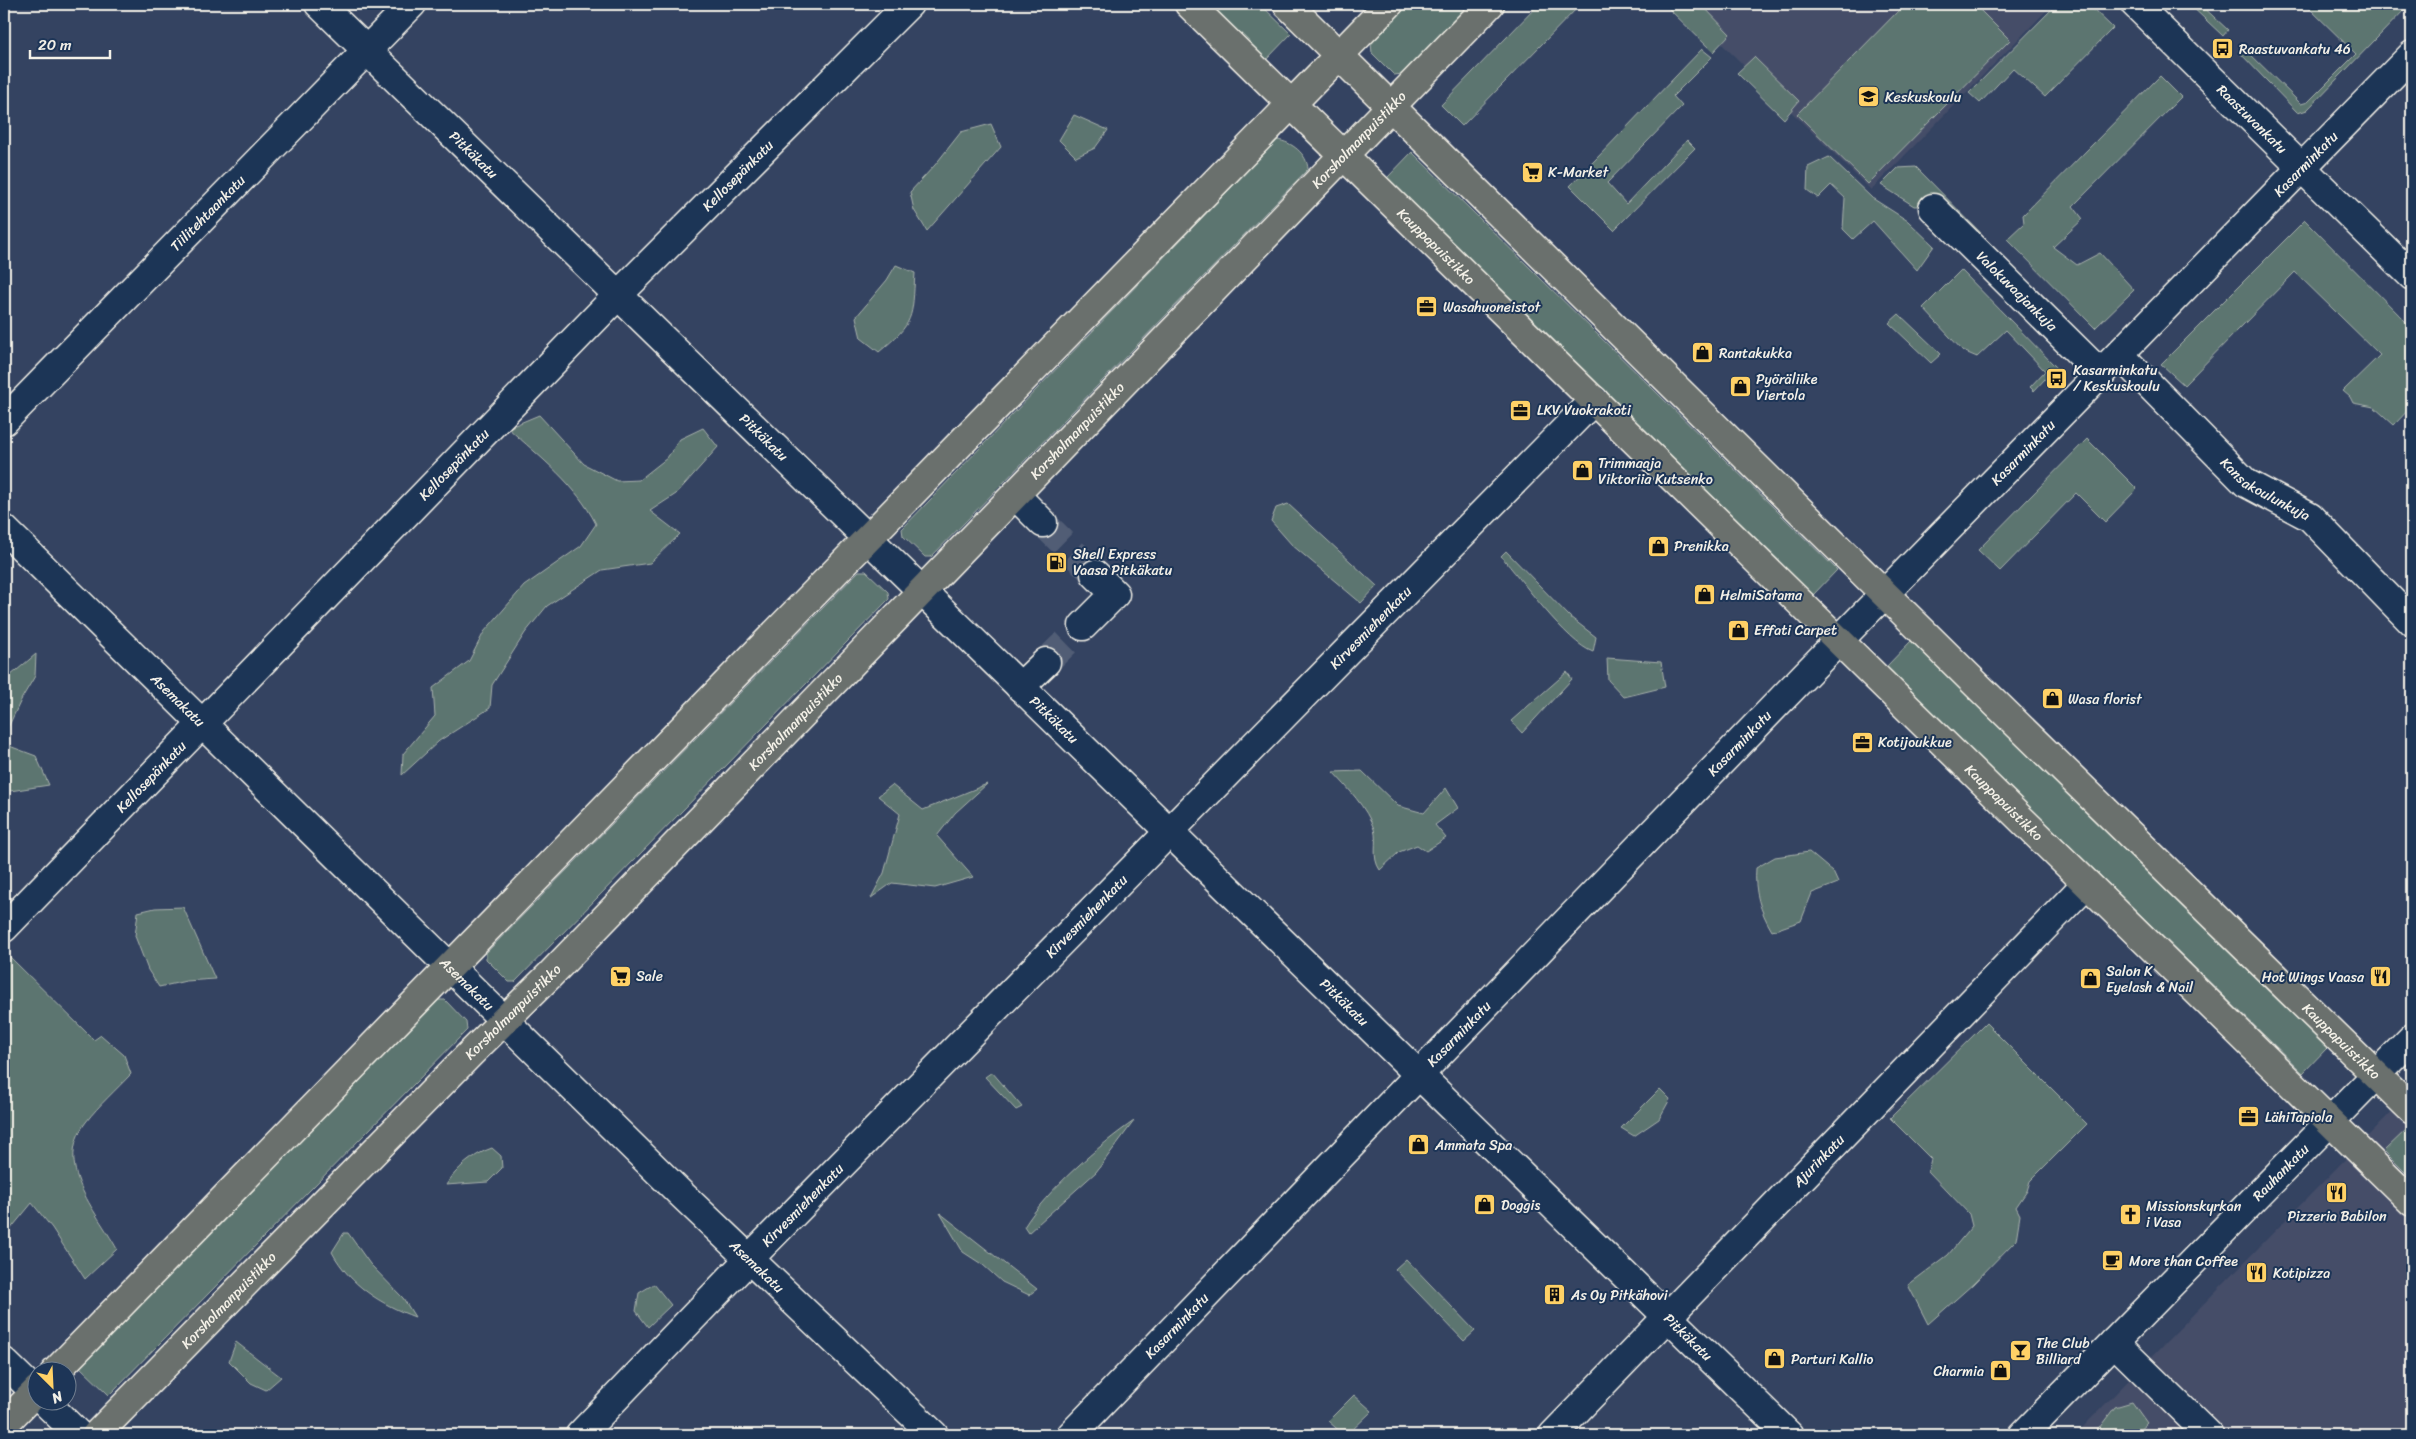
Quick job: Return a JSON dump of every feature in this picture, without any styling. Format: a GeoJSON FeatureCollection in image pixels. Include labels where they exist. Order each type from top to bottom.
{"type":"FeatureCollection","features":[{"type":"Feature","properties":{"kind":"main road","name":"Kauppapuistikko"},"geometry":{"type":"LineString","coordinates":[[1189,4],[2412,1202]]}},
{"type":"Feature","properties":{"kind":"main road","name":"Kauppapuistikko"},"geometry":{"type":"LineString","coordinates":[[1287,4],[2412,1110]]}},
{"type":"Feature","properties":{"kind":"main road"},"geometry":{"type":"LineString","coordinates":[[65,1362],[1389,4]]}},
{"type":"Feature","properties":{"kind":"main road","name":"Korsholmanpuistikko"},"geometry":{"type":"LineString","coordinates":[[96,1435],[549,976],[1490,4]]}},
{"type":"Feature","properties":{"kind":"main road"},"geometry":{"type":"LineString","coordinates":[[4,1424],[28,1403]]}},
{"type":"Feature","properties":{"kind":"street","name":"Pitkäkatu"},"geometry":{"type":"LineString","coordinates":[[319,4],[1789,1435]]}},
{"type":"Feature","properties":{"kind":"street","name":"Tiilitehtaankatu"},"geometry":{"type":"LineString","coordinates":[[4,421],[412,4]]}},
{"type":"Feature","properties":{"kind":"street","name":"Kellosepänkatu"},"geometry":{"type":"LineString","coordinates":[[4,928],[619,294],[909,4]]}},
{"type":"Feature","properties":{"kind":"street","name":"Raastuvankatu"},"geometry":{"type":"LineString","coordinates":[[2135,4],[2412,276]]}},
{"type":"Feature","properties":{"kind":"street","name":"Kasarminkatu"},"geometry":{"type":"LineString","coordinates":[[1070,1435],[1839,641],[2412,55]]}},
{"type":"Feature","properties":{"kind":"street","name":"Valokuvaajankuja"},"geometry":{"type":"LineString","coordinates":[[1933,208],[2101,374]]}},
{"type":"Feature","properties":{"kind":"street","name":"Kansakoulunkuja"},"geometry":{"type":"LineString","coordinates":[[2120,354],[2246,483],[2310,517],[2412,622]]}},
{"type":"Feature","properties":{"kind":"street","name":"Kirvesmiehenkatu"},"geometry":{"type":"LineString","coordinates":[[580,1435],[749,1259],[1594,400]]}},
{"type":"Feature","properties":{"kind":"street"},"geometry":{"type":"LineString","coordinates":[[1015,495],[1043,523]]}},
{"type":"Feature","properties":{"kind":"street","name":"Asemakatu"},"geometry":{"type":"LineString","coordinates":[[4,529],[749,1259],[934,1435]]}},
{"type":"Feature","properties":{"kind":"street"},"geometry":{"type":"LineString","coordinates":[[1083,626],[1115,594],[1095,574]]}},
{"type":"Feature","properties":{"kind":"street"},"geometry":{"type":"LineString","coordinates":[[1020,687],[1046,662]]}},
{"type":"Feature","properties":{"kind":"street","name":"Ajurinkatu"},"geometry":{"type":"LineString","coordinates":[[1553,1435],[2086,884]]}},
{"type":"Feature","properties":{"kind":"street","name":"Rauhankatu"},"geometry":{"type":"LineString","coordinates":[[2023,1435],[2412,1038]]}},
{"type":"Feature","properties":{"kind":"street"},"geometry":{"type":"LineString","coordinates":[[2114,1342],[2209,1435]]}},
{"type":"Feature","properties":{"kind":"street"},"geometry":{"type":"LineString","coordinates":[[4,1362],[28,1384]]}},
{"type":"Feature","properties":{"kind":"street"},"geometry":{"type":"LineString","coordinates":[[57,1412],[79,1435]]}},
{"type":"Feature","properties":{"kind":"shaded area","name":"Keskuskoulu"},"geometry":{"type":"Polygon","coordinates":[[[1681,4],[2053,4],[1871,190],[1681,4]]]}},
{"type":"Feature","properties":{"kind":"shaded area"},"geometry":{"type":"Polygon","coordinates":[[[2412,1091],[2412,1435],[2075,1435],[2412,1091]]]}},
{"type":"Feature","properties":{"kind":"green space"},"geometry":{"type":"Polygon","coordinates":[[[1208,4],[1260,4],[1291,34],[1266,60],[1208,4]]]}},
{"type":"Feature","properties":{"kind":"green space"},"geometry":{"type":"Polygon","coordinates":[[[1410,4],[1471,4],[1403,74],[1394,75],[1372,53],[1371,43],[1410,4]]]}},
{"type":"Feature","properties":{"kind":"green space"},"geometry":{"type":"Polygon","coordinates":[[[1539,4],[1581,4],[1462,126],[1441,105],[1539,4]]]}},
{"type":"Feature","properties":{"kind":"green space"},"geometry":{"type":"Polygon","coordinates":[[[1664,4],[1701,4],[1730,34],[1713,52],[1664,4]]]}},
{"type":"Feature","properties":{"kind":"green space"},"geometry":{"type":"Polygon","coordinates":[[[1905,4],[1974,4],[2010,40],[1868,184],[1797,114],[1905,4]]]}},
{"type":"Feature","properties":{"kind":"green space"},"geometry":{"type":"Polygon","coordinates":[[[2057,4],[2088,4],[2113,28],[2045,97],[2013,68],[1980,103],[1969,93],[2057,4]]]}},
{"type":"Feature","properties":{"kind":"green space"},"geometry":{"type":"Polygon","coordinates":[[[2189,4],[2200,4],[2228,30],[2223,36],[2189,4]]]}},
{"type":"Feature","properties":{"kind":"green space"},"geometry":{"type":"Polygon","coordinates":[[[2305,4],[2388,4],[2395,10],[2402,4],[2410,4],[2307,110],[2298,113],[2238,51],[2242,46],[2301,104],[2308,102],[2356,54],[2305,4]]]}},
{"type":"Feature","properties":{"kind":"green space"},"geometry":{"type":"Polygon","coordinates":[[[1702,49],[1712,57],[1673,96],[1682,106],[1607,183],[1626,204],[1687,140],[1695,148],[1614,230],[1570,186],[1702,49]]]}},
{"type":"Feature","properties":{"kind":"green space"},"geometry":{"type":"Polygon","coordinates":[[[1754,57],[1799,101],[1784,119],[1737,73],[1754,57]]]}},
{"type":"Feature","properties":{"kind":"green space"},"geometry":{"type":"Polygon","coordinates":[[[2160,76],[2181,97],[2073,206],[2083,219],[2053,247],[2077,265],[2100,253],[2134,290],[2095,328],[2007,239],[2024,223],[2023,215],[2160,76]]]}},
{"type":"Feature","properties":{"kind":"green space"},"geometry":{"type":"Polygon","coordinates":[[[1074,115],[1108,130],[1095,148],[1076,157],[1059,140],[1074,115]]]}},
{"type":"Feature","properties":{"kind":"green space"},"geometry":{"type":"Polygon","coordinates":[[[991,124],[1001,147],[927,231],[914,210],[910,192],[935,165],[961,132],[991,124]]]}},
{"type":"Feature","properties":{"kind":"green space"},"geometry":{"type":"Polygon","coordinates":[[[1277,140],[1288,143],[1298,150],[1305,158],[1308,169],[931,557],[925,557],[903,536],[902,529],[1277,140]]]}},
{"type":"Feature","properties":{"kind":"green space"},"geometry":{"type":"Polygon","coordinates":[[[1412,152],[1837,570],[1812,596],[1387,178],[1412,152]]]}},
{"type":"Feature","properties":{"kind":"green space"},"geometry":{"type":"Polygon","coordinates":[[[1829,157],[1872,198],[1908,221],[1934,246],[1917,270],[1873,221],[1853,239],[1843,229],[1845,198],[1831,185],[1818,198],[1807,190],[1808,167],[1829,157]]]}},
{"type":"Feature","properties":{"kind":"green space"},"geometry":{"type":"Polygon","coordinates":[[[1916,167],[1981,233],[1975,236],[1942,205],[1914,206],[1881,185],[1898,168],[1916,167]]]}},
{"type":"Feature","properties":{"kind":"green space"},"geometry":{"type":"Polygon","coordinates":[[[2305,220],[2412,328],[2412,406],[2394,425],[2374,407],[2353,403],[2350,397],[2343,391],[2380,355],[2295,272],[2184,385],[2161,364],[2305,220]]]}},
{"type":"Feature","properties":{"kind":"green space"},"geometry":{"type":"Polygon","coordinates":[[[896,265],[915,273],[912,310],[905,326],[879,352],[861,338],[856,317],[887,280],[896,265]]]}},
{"type":"Feature","properties":{"kind":"green space"},"geometry":{"type":"Polygon","coordinates":[[[1961,270],[2056,367],[2034,391],[2030,387],[2045,371],[2006,330],[1977,357],[1963,351],[1923,308],[1961,270]]]}},
{"type":"Feature","properties":{"kind":"green space"},"geometry":{"type":"Polygon","coordinates":[[[1899,314],[1941,354],[1931,363],[1889,323],[1899,314]]]}},
{"type":"Feature","properties":{"kind":"green space"},"geometry":{"type":"Polygon","coordinates":[[[539,415],[584,464],[617,481],[639,480],[667,458],[680,439],[703,428],[718,447],[676,494],[650,511],[680,534],[650,563],[602,570],[547,606],[525,633],[492,685],[490,708],[439,741],[402,775],[403,754],[435,716],[433,688],[469,661],[484,632],[524,586],[581,546],[596,524],[578,496],[557,472],[508,428],[539,415]]]}},
{"type":"Feature","properties":{"kind":"green space"},"geometry":{"type":"Polygon","coordinates":[[[2087,439],[2137,489],[2105,522],[2076,493],[2000,571],[1978,550],[2087,439]]]}},
{"type":"Feature","properties":{"kind":"green space"},"geometry":{"type":"Polygon","coordinates":[[[1288,504],[1377,586],[1361,603],[1292,545],[1271,521],[1276,508],[1288,504]]]}},
{"type":"Feature","properties":{"kind":"green space"},"geometry":{"type":"Polygon","coordinates":[[[1506,551],[1570,617],[1596,637],[1593,652],[1570,636],[1545,609],[1501,556],[1506,551]]]}},
{"type":"Feature","properties":{"kind":"green space"},"geometry":{"type":"Polygon","coordinates":[[[859,571],[866,571],[888,592],[889,599],[515,982],[509,982],[486,959],[486,953],[859,571]]]}},
{"type":"Feature","properties":{"kind":"green space"},"geometry":{"type":"Polygon","coordinates":[[[1911,641],[2327,1048],[2303,1073],[1886,667],[1911,641]]]}},
{"type":"Feature","properties":{"kind":"green space"},"geometry":{"type":"Polygon","coordinates":[[[36,654],[35,676],[4,736],[4,676],[10,676],[36,654]]]}},
{"type":"Feature","properties":{"kind":"green space"},"geometry":{"type":"Polygon","coordinates":[[[1607,658],[1661,662],[1665,687],[1624,697],[1608,680],[1607,658]]]}},
{"type":"Feature","properties":{"kind":"green space"},"geometry":{"type":"Polygon","coordinates":[[[1567,672],[1572,679],[1522,733],[1511,721],[1567,672]]]}},
{"type":"Feature","properties":{"kind":"green space"},"geometry":{"type":"Polygon","coordinates":[[[4,744],[36,756],[49,785],[10,791],[4,788],[4,744]]]}},
{"type":"Feature","properties":{"kind":"green space"},"geometry":{"type":"Polygon","coordinates":[[[1362,771],[1398,806],[1424,813],[1446,788],[1458,808],[1435,825],[1446,838],[1426,851],[1417,845],[1399,852],[1380,870],[1375,855],[1375,834],[1371,821],[1356,798],[1333,772],[1362,771]]]}},
{"type":"Feature","properties":{"kind":"green space"},"geometry":{"type":"Polygon","coordinates":[[[987,784],[955,813],[937,836],[973,877],[935,888],[892,883],[871,898],[884,873],[900,814],[878,796],[892,785],[923,810],[987,784]]]}},
{"type":"Feature","properties":{"kind":"green space"},"geometry":{"type":"Polygon","coordinates":[[[1809,852],[1833,872],[1838,883],[1812,893],[1801,921],[1772,931],[1759,901],[1756,885],[1756,868],[1775,857],[1809,852]]]}},
{"type":"Feature","properties":{"kind":"green space"},"geometry":{"type":"Polygon","coordinates":[[[183,907],[215,979],[186,981],[159,987],[148,970],[135,936],[138,912],[155,908],[183,907]]]}},
{"type":"Feature","properties":{"kind":"green space"},"geometry":{"type":"Polygon","coordinates":[[[9,956],[94,1040],[101,1035],[124,1055],[131,1074],[91,1116],[77,1138],[74,1154],[76,1171],[81,1187],[117,1249],[85,1279],[52,1228],[32,1203],[4,1237],[4,962],[9,956]]]}},
{"type":"Feature","properties":{"kind":"green space"},"geometry":{"type":"Polygon","coordinates":[[[437,1000],[445,1000],[466,1022],[467,1030],[109,1395],[79,1366],[437,1000]]]}},
{"type":"Feature","properties":{"kind":"green space"},"geometry":{"type":"Polygon","coordinates":[[[1986,1023],[2087,1124],[2030,1181],[2027,1191],[2016,1207],[2020,1215],[2016,1240],[1973,1284],[1928,1324],[1908,1285],[1948,1255],[1972,1226],[1969,1214],[1928,1171],[1931,1159],[1890,1118],[1986,1023]]]}},
{"type":"Feature","properties":{"kind":"green space"},"geometry":{"type":"Polygon","coordinates":[[[992,1072],[1022,1107],[1016,1110],[985,1077],[992,1072]]]}},
{"type":"Feature","properties":{"kind":"green space"},"geometry":{"type":"Polygon","coordinates":[[[1660,1089],[1670,1099],[1659,1119],[1634,1136],[1621,1128],[1660,1089]]]}},
{"type":"Feature","properties":{"kind":"green space"},"geometry":{"type":"Polygon","coordinates":[[[1134,1121],[1096,1172],[1028,1233],[1024,1227],[1059,1184],[1105,1143],[1134,1121]]]}},
{"type":"Feature","properties":{"kind":"green space"},"geometry":{"type":"Polygon","coordinates":[[[2408,1128],[2412,1132],[2412,1179],[2384,1151],[2408,1128]]]}},
{"type":"Feature","properties":{"kind":"green space"},"geometry":{"type":"Polygon","coordinates":[[[492,1148],[501,1156],[502,1168],[488,1182],[446,1185],[466,1163],[478,1154],[492,1148]]]}},
{"type":"Feature","properties":{"kind":"green space"},"geometry":{"type":"Polygon","coordinates":[[[940,1213],[1037,1289],[1029,1295],[1002,1282],[983,1265],[963,1252],[940,1213]]]}},
{"type":"Feature","properties":{"kind":"green space"},"geometry":{"type":"Polygon","coordinates":[[[344,1233],[348,1233],[370,1264],[403,1298],[415,1317],[390,1306],[367,1292],[339,1264],[332,1252],[344,1233]]]}},
{"type":"Feature","properties":{"kind":"green space"},"geometry":{"type":"Polygon","coordinates":[[[1406,1259],[1475,1331],[1464,1341],[1395,1269],[1406,1259]]]}},
{"type":"Feature","properties":{"kind":"green space"},"geometry":{"type":"Polygon","coordinates":[[[654,1284],[671,1305],[648,1327],[636,1311],[639,1293],[654,1284]]]}},
{"type":"Feature","properties":{"kind":"green space"},"geometry":{"type":"Polygon","coordinates":[[[236,1342],[281,1377],[266,1390],[251,1383],[229,1361],[236,1342]]]}},
{"type":"Feature","properties":{"kind":"green space"},"geometry":{"type":"Polygon","coordinates":[[[1354,1395],[1372,1411],[1347,1435],[1344,1435],[1328,1421],[1354,1395]]]}},
{"type":"Feature","properties":{"kind":"green space"},"geometry":{"type":"Polygon","coordinates":[[[2132,1402],[2147,1423],[2134,1435],[2097,1435],[2096,1432],[2115,1407],[2132,1402]]]}},
{"type":"Feature","properties":{"kind":"tunnel"},"geometry":{"type":"LineString","coordinates":[[1043,523],[1095,574]]}},
{"type":"Feature","properties":{"kind":"tunnel"},"geometry":{"type":"LineString","coordinates":[[1046,662],[1083,626]]}},
{"type":"Feature","properties":{"kind":"place","name":"Raastuvankatu 46"},"geometry":{"type":"Point","coordinates":[2223,49]}},
{"type":"Feature","properties":{"kind":"place","name":"Keskuskoulu"},"geometry":{"type":"Point","coordinates":[1869,97]}},
{"type":"Feature","properties":{"kind":"place","name":"K-Market"},"geometry":{"type":"Point","coordinates":[1532,172]}},
{"type":"Feature","properties":{"kind":"place","name":"Wasahuoneistot"},"geometry":{"type":"Point","coordinates":[1427,307]}},
{"type":"Feature","properties":{"kind":"place","name":"Rantakukka"},"geometry":{"type":"Point","coordinates":[1703,353]}},
{"type":"Feature","properties":{"kind":"place","name":"Kasarminkatu / Keskuskoulu"},"geometry":{"type":"Point","coordinates":[2057,378]}},
{"type":"Feature","properties":{"kind":"place","name":"Pyöräliike Viertola"},"geometry":{"type":"Point","coordinates":[1740,387]}},
{"type":"Feature","properties":{"kind":"place","name":"LKV Vuokrakoti"},"geometry":{"type":"Point","coordinates":[1521,410]}},
{"type":"Feature","properties":{"kind":"place","name":"Trimmaaja Viktoriia Kutsenko"},"geometry":{"type":"Point","coordinates":[1582,471]}},
{"type":"Feature","properties":{"kind":"place","name":"Prenikka"},"geometry":{"type":"Point","coordinates":[1658,546]}},
{"type":"Feature","properties":{"kind":"place","name":"Shell Express Vaasa Pitkäkatu"},"geometry":{"type":"Point","coordinates":[1057,562]}},
{"type":"Feature","properties":{"kind":"place","name":"HelmiSatama"},"geometry":{"type":"Point","coordinates":[1704,595]}},
{"type":"Feature","properties":{"kind":"place","name":"Effati Carpet"},"geometry":{"type":"Point","coordinates":[1738,630]}},
{"type":"Feature","properties":{"kind":"place","name":"Wasa florist"},"geometry":{"type":"Point","coordinates":[2052,699]}},
{"type":"Feature","properties":{"kind":"place","name":"Kotijoukkue"},"geometry":{"type":"Point","coordinates":[1862,742]}},
{"type":"Feature","properties":{"kind":"place","name":"Sale"},"geometry":{"type":"Point","coordinates":[620,976]}},
{"type":"Feature","properties":{"kind":"place","name":"Hot Wings Vaasa"},"geometry":{"type":"Point","coordinates":[2380,977]}},
{"type":"Feature","properties":{"kind":"place","name":"Salon K Eyelash & Nail"},"geometry":{"type":"Point","coordinates":[2090,979]}},
{"type":"Feature","properties":{"kind":"place","name":"LähiTapiola"},"geometry":{"type":"Point","coordinates":[2249,1117]}},
{"type":"Feature","properties":{"kind":"place","name":"Ammata Spa"},"geometry":{"type":"Point","coordinates":[1419,1145]}},
{"type":"Feature","properties":{"kind":"place","name":"Pizzeria Babilon"},"geometry":{"type":"Point","coordinates":[2337,1193]}},
{"type":"Feature","properties":{"kind":"place","name":"Doggis"},"geometry":{"type":"Point","coordinates":[1485,1205]}},
{"type":"Feature","properties":{"kind":"place","name":"Missionskyrkan i Vasa"},"geometry":{"type":"Point","coordinates":[2130,1214]}},
{"type":"Feature","properties":{"kind":"place","name":"More than Coffee"},"geometry":{"type":"Point","coordinates":[2113,1261]}},
{"type":"Feature","properties":{"kind":"place","name":"Kotipizza"},"geometry":{"type":"Point","coordinates":[2257,1273]}},
{"type":"Feature","properties":{"kind":"place","name":"As Oy Pitkähovi"},"geometry":{"type":"Point","coordinates":[1555,1295]}},
{"type":"Feature","properties":{"kind":"place","name":"The Club Billiard"},"geometry":{"type":"Point","coordinates":[2020,1351]}},
{"type":"Feature","properties":{"kind":"place","name":"Parturi Kallio"},"geometry":{"type":"Point","coordinates":[1775,1359]}},
{"type":"Feature","properties":{"kind":"place","name":"Charmia"},"geometry":{"type":"Point","coordinates":[2000,1371]}}]}
